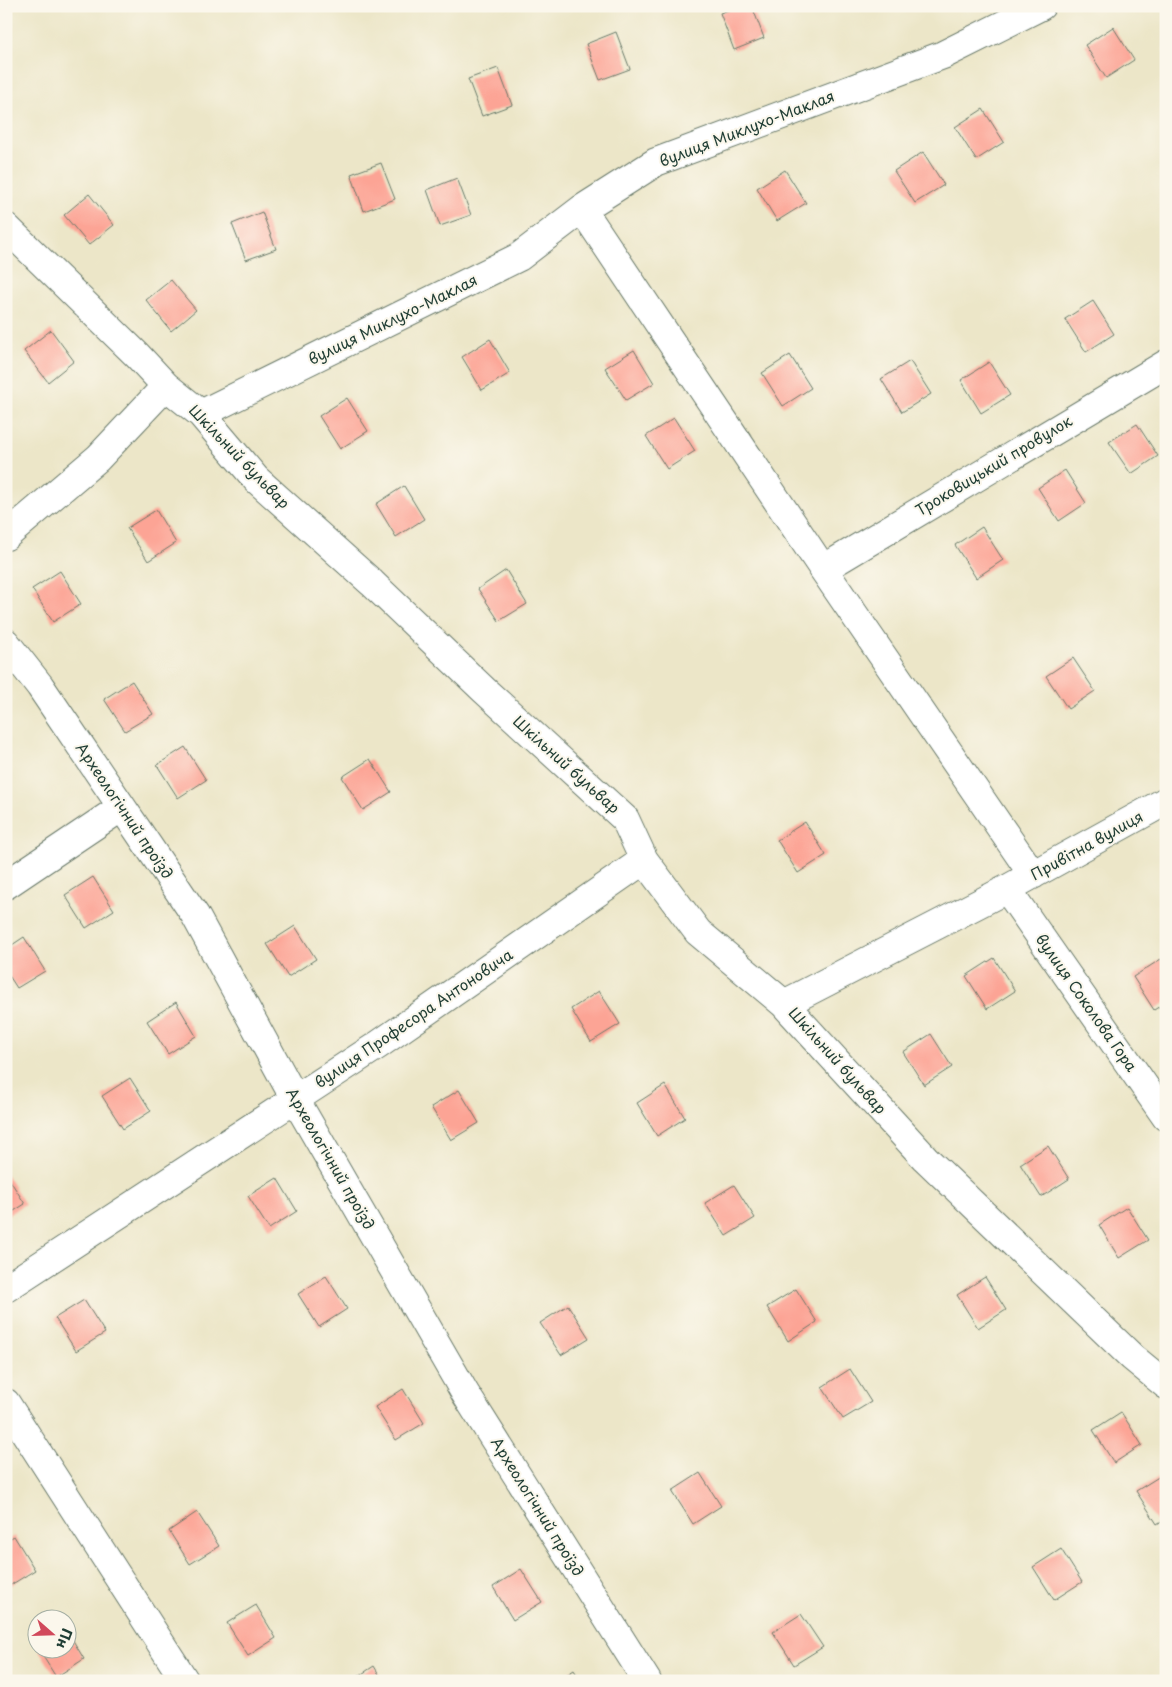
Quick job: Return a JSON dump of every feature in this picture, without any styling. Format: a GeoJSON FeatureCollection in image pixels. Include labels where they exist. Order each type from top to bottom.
{"type":"FeatureCollection","features":[{"type":"Feature","properties":{"kind":"street","name":"вулиця Миклухо-Маклая"},"geometry":{"type":"LineString","coordinates":[[201,414],[520,257],[582,209],[656,162],[943,55],[1041,6]]}},
{"type":"Feature","properties":{"kind":"street"},"geometry":{"type":"LineString","coordinates":[[582,209],[823,569],[1033,875]]}},
{"type":"Feature","properties":{"kind":"street","name":"Шкільний бульвар"},"geometry":{"type":"LineString","coordinates":[[6,227],[130,348],[166,386],[201,414],[256,479],[372,583],[484,690],[625,818],[644,860],[698,932],[784,1004],[925,1158],[1132,1357],[1166,1386]]}},
{"type":"Feature","properties":{"kind":"street","name":"Троковицький провулок"},"geometry":{"type":"LineString","coordinates":[[823,569],[1166,364]]}},
{"type":"Feature","properties":{"kind":"street"},"geometry":{"type":"LineString","coordinates":[[6,536],[98,458],[166,386]]}},
{"type":"Feature","properties":{"kind":"street","name":"Археологічний проїзд"},"geometry":{"type":"LineString","coordinates":[[6,643],[40,686],[195,915],[295,1099],[465,1393],[647,1681]]}},
{"type":"Feature","properties":{"kind":"street","name":"Привітна вулиця"},"geometry":{"type":"LineString","coordinates":[[1007,889],[1166,801]]}},
{"type":"Feature","properties":{"kind":"street"},"geometry":{"type":"LineString","coordinates":[[6,885],[122,807]]}},
{"type":"Feature","properties":{"kind":"street","name":"вулиця Професора Антоновича"},"geometry":{"type":"LineString","coordinates":[[6,1288],[378,1045],[644,860]]}},
{"type":"Feature","properties":{"kind":"street"},"geometry":{"type":"LineString","coordinates":[[784,1004],[1007,889]]}},
{"type":"Feature","properties":{"kind":"street","name":"вулиця Соколова Гора"},"geometry":{"type":"LineString","coordinates":[[1007,889],[1166,1117]]}},
{"type":"Feature","properties":{"kind":"street"},"geometry":{"type":"LineString","coordinates":[[6,1403],[185,1681]]}},
{"type":"Feature","properties":{"kind":"building"},"geometry":{"type":"Polygon","coordinates":[[[740,6],[752,6],[764,38],[734,50],[720,13],[740,6]]]}},
{"type":"Feature","properties":{"kind":"building"},"geometry":{"type":"Polygon","coordinates":[[[1113,27],[1134,60],[1106,78],[1085,45],[1113,27]]]}},
{"type":"Feature","properties":{"kind":"building"},"geometry":{"type":"Polygon","coordinates":[[[616,32],[630,69],[600,80],[586,44],[616,32]]]}},
{"type":"Feature","properties":{"kind":"building"},"geometry":{"type":"Polygon","coordinates":[[[498,68],[512,105],[482,116],[468,79],[498,68]]]}},
{"type":"Feature","properties":{"kind":"building"},"geometry":{"type":"Polygon","coordinates":[[[983,109],[1004,142],[976,160],[955,127],[983,109]]]}},
{"type":"Feature","properties":{"kind":"building"},"geometry":{"type":"Polygon","coordinates":[[[923,152],[944,185],[915,203],[894,171],[923,152]]]}},
{"type":"Feature","properties":{"kind":"building"},"geometry":{"type":"Polygon","coordinates":[[[381,163],[395,199],[364,211],[351,174],[381,163]]]}},
{"type":"Feature","properties":{"kind":"building"},"geometry":{"type":"Polygon","coordinates":[[[785,170],[806,203],[777,221],[757,188],[785,170]]]}},
{"type":"Feature","properties":{"kind":"building"},"geometry":{"type":"Polygon","coordinates":[[[457,178],[471,215],[440,226],[427,190],[457,178]]]}},
{"type":"Feature","properties":{"kind":"building"},"geometry":{"type":"Polygon","coordinates":[[[89,194],[114,225],[89,245],[64,215],[89,194]]]}},
{"type":"Feature","properties":{"kind":"building"},"geometry":{"type":"Polygon","coordinates":[[[262,212],[276,249],[246,260],[232,224],[262,212]]]}},
{"type":"Feature","properties":{"kind":"building"},"geometry":{"type":"Polygon","coordinates":[[[171,280],[196,310],[171,331],[146,300],[171,280]]]}},
{"type":"Feature","properties":{"kind":"building"},"geometry":{"type":"Polygon","coordinates":[[[1093,301],[1114,334],[1086,352],[1065,319],[1093,301]]]}},
{"type":"Feature","properties":{"kind":"building"},"geometry":{"type":"Polygon","coordinates":[[[51,330],[74,361],[48,382],[24,351],[51,330]]]}},
{"type":"Feature","properties":{"kind":"building"},"geometry":{"type":"Polygon","coordinates":[[[490,339],[510,373],[482,390],[462,357],[490,339]]]}},
{"type":"Feature","properties":{"kind":"building"},"geometry":{"type":"Polygon","coordinates":[[[634,350],[654,383],[626,400],[605,368],[634,350]]]}},
{"type":"Feature","properties":{"kind":"building"},"geometry":{"type":"Polygon","coordinates":[[[790,355],[811,388],[783,406],[762,373],[790,355]]]}},
{"type":"Feature","properties":{"kind":"building"},"geometry":{"type":"Polygon","coordinates":[[[910,361],[931,394],[902,412],[881,379],[910,361]]]}},
{"type":"Feature","properties":{"kind":"building"},"geometry":{"type":"Polygon","coordinates":[[[989,362],[1010,395],[981,413],[961,380],[989,362]]]}},
{"type":"Feature","properties":{"kind":"building"},"geometry":{"type":"Polygon","coordinates":[[[347,398],[368,431],[340,449],[319,416],[347,398]]]}},
{"type":"Feature","properties":{"kind":"building"},"geometry":{"type":"Polygon","coordinates":[[[674,418],[695,451],[667,469],[646,436],[674,418]]]}},
{"type":"Feature","properties":{"kind":"building"},"geometry":{"type":"Polygon","coordinates":[[[1137,424],[1158,456],[1131,474],[1109,442],[1137,424]]]}},
{"type":"Feature","properties":{"kind":"building"},"geometry":{"type":"Polygon","coordinates":[[[1065,470],[1086,503],[1059,521],[1038,488],[1065,470]]]}},
{"type":"Feature","properties":{"kind":"building"},"geometry":{"type":"Polygon","coordinates":[[[404,486],[424,519],[396,537],[376,504],[404,486]]]}},
{"type":"Feature","properties":{"kind":"building"},"geometry":{"type":"Polygon","coordinates":[[[156,510],[176,543],[148,561],[127,528],[156,510]]]}},
{"type":"Feature","properties":{"kind":"building"},"geometry":{"type":"Polygon","coordinates":[[[982,527],[1003,560],[976,578],[955,545],[982,527]]]}},
{"type":"Feature","properties":{"kind":"building"},"geometry":{"type":"Polygon","coordinates":[[[506,570],[527,604],[499,621],[478,589],[506,570]]]}},
{"type":"Feature","properties":{"kind":"building"},"geometry":{"type":"Polygon","coordinates":[[[60,571],[81,604],[53,622],[32,589],[60,571]]]}},
{"type":"Feature","properties":{"kind":"building"},"geometry":{"type":"Polygon","coordinates":[[[1073,658],[1095,691],[1068,709],[1046,676],[1073,658]]]}},
{"type":"Feature","properties":{"kind":"building"},"geometry":{"type":"Polygon","coordinates":[[[132,681],[153,714],[125,731],[104,699],[132,681]]]}},
{"type":"Feature","properties":{"kind":"building"},"geometry":{"type":"Polygon","coordinates":[[[185,747],[206,780],[178,798],[157,765],[185,747]]]}},
{"type":"Feature","properties":{"kind":"building"},"geometry":{"type":"Polygon","coordinates":[[[370,759],[391,792],[363,810],[342,777],[370,759]]]}},
{"type":"Feature","properties":{"kind":"building"},"geometry":{"type":"Polygon","coordinates":[[[805,822],[826,855],[798,873],[777,840],[805,822]]]}},
{"type":"Feature","properties":{"kind":"building"},"geometry":{"type":"Polygon","coordinates":[[[93,877],[114,910],[86,928],[65,895],[93,877]]]}},
{"type":"Feature","properties":{"kind":"building"},"geometry":{"type":"Polygon","coordinates":[[[295,926],[316,959],[288,977],[267,944],[295,926]]]}},
{"type":"Feature","properties":{"kind":"building"},"geometry":{"type":"Polygon","coordinates":[[[24,937],[45,971],[17,988],[6,971],[6,949],[24,937]]]}},
{"type":"Feature","properties":{"kind":"building"},"geometry":{"type":"Polygon","coordinates":[[[994,958],[1015,991],[987,1009],[966,976],[994,958]]]}},
{"type":"Feature","properties":{"kind":"building"},"geometry":{"type":"Polygon","coordinates":[[[1161,959],[1166,966],[1166,1002],[1154,1010],[1133,977],[1161,959]]]}},
{"type":"Feature","properties":{"kind":"building"},"geometry":{"type":"Polygon","coordinates":[[[599,991],[620,1024],[591,1042],[571,1009],[599,991]]]}},
{"type":"Feature","properties":{"kind":"building"},"geometry":{"type":"Polygon","coordinates":[[[176,1002],[196,1036],[168,1054],[147,1021],[176,1002]]]}},
{"type":"Feature","properties":{"kind":"building"},"geometry":{"type":"Polygon","coordinates":[[[931,1034],[952,1067],[924,1085],[903,1052],[931,1034]]]}},
{"type":"Feature","properties":{"kind":"building"},"geometry":{"type":"Polygon","coordinates":[[[130,1078],[151,1111],[123,1129],[102,1096],[130,1078]]]}},
{"type":"Feature","properties":{"kind":"building"},"geometry":{"type":"Polygon","coordinates":[[[665,1085],[685,1118],[657,1136],[637,1103],[665,1085]]]}},
{"type":"Feature","properties":{"kind":"building"},"geometry":{"type":"Polygon","coordinates":[[[459,1090],[479,1123],[451,1140],[431,1107],[459,1090]]]}},
{"type":"Feature","properties":{"kind":"building"},"geometry":{"type":"Polygon","coordinates":[[[1048,1146],[1069,1179],[1041,1197],[1020,1164],[1048,1146]]]}},
{"type":"Feature","properties":{"kind":"building"},"geometry":{"type":"Polygon","coordinates":[[[6,1174],[25,1204],[6,1216],[6,1174]]]}},
{"type":"Feature","properties":{"kind":"building"},"geometry":{"type":"Polygon","coordinates":[[[277,1178],[297,1211],[269,1229],[248,1196],[277,1178]]]}},
{"type":"Feature","properties":{"kind":"building"},"geometry":{"type":"Polygon","coordinates":[[[734,1185],[755,1218],[726,1236],[705,1203],[734,1185]]]}},
{"type":"Feature","properties":{"kind":"building"},"geometry":{"type":"Polygon","coordinates":[[[1127,1207],[1148,1240],[1119,1258],[1099,1225],[1127,1207]]]}},
{"type":"Feature","properties":{"kind":"building"},"geometry":{"type":"Polygon","coordinates":[[[326,1276],[347,1309],[319,1327],[298,1294],[326,1276]]]}},
{"type":"Feature","properties":{"kind":"building"},"geometry":{"type":"Polygon","coordinates":[[[985,1277],[1006,1310],[978,1328],[957,1295],[985,1277]]]}},
{"type":"Feature","properties":{"kind":"building"},"geometry":{"type":"Polygon","coordinates":[[[796,1289],[817,1322],[788,1341],[767,1307],[796,1289]]]}},
{"type":"Feature","properties":{"kind":"building"},"geometry":{"type":"Polygon","coordinates":[[[84,1300],[105,1333],[76,1351],[55,1318],[84,1300]]]}},
{"type":"Feature","properties":{"kind":"building"},"geometry":{"type":"Polygon","coordinates":[[[568,1305],[589,1338],[561,1355],[540,1323],[568,1305]]]}},
{"type":"Feature","properties":{"kind":"building"},"geometry":{"type":"Polygon","coordinates":[[[850,1369],[871,1402],[843,1419],[822,1387],[850,1369]]]}},
{"type":"Feature","properties":{"kind":"building"},"geometry":{"type":"Polygon","coordinates":[[[403,1389],[424,1423],[396,1440],[375,1407],[403,1389]]]}},
{"type":"Feature","properties":{"kind":"building"},"geometry":{"type":"Polygon","coordinates":[[[1121,1412],[1142,1445],[1114,1463],[1093,1430],[1121,1412]]]}},
{"type":"Feature","properties":{"kind":"building"},"geometry":{"type":"Polygon","coordinates":[[[700,1473],[721,1506],[693,1524],[672,1491],[700,1473]]]}},
{"type":"Feature","properties":{"kind":"building"},"geometry":{"type":"Polygon","coordinates":[[[1165,1473],[1166,1518],[1157,1524],[1136,1491],[1165,1473]]]}},
{"type":"Feature","properties":{"kind":"building"},"geometry":{"type":"Polygon","coordinates":[[[197,1512],[219,1546],[190,1564],[169,1531],[197,1512]]]}},
{"type":"Feature","properties":{"kind":"building"},"geometry":{"type":"Polygon","coordinates":[[[14,1536],[35,1570],[6,1588],[6,1541],[14,1536]]]}},
{"type":"Feature","properties":{"kind":"building"},"geometry":{"type":"Polygon","coordinates":[[[1061,1549],[1082,1582],[1054,1600],[1033,1567],[1061,1549]]]}},
{"type":"Feature","properties":{"kind":"building"},"geometry":{"type":"Polygon","coordinates":[[[521,1569],[542,1602],[513,1620],[493,1587],[521,1569]]]}},
{"type":"Feature","properties":{"kind":"building"},"geometry":{"type":"Polygon","coordinates":[[[256,1605],[276,1638],[248,1656],[227,1623],[256,1605]]]}},
{"type":"Feature","properties":{"kind":"building"},"geometry":{"type":"Polygon","coordinates":[[[801,1614],[823,1647],[794,1665],[773,1632],[801,1614]]]}},
{"type":"Feature","properties":{"kind":"building"},"geometry":{"type":"Polygon","coordinates":[[[78,1649],[84,1659],[56,1677],[45,1660],[78,1660],[78,1649]]]}},
{"type":"Feature","properties":{"kind":"building"},"geometry":{"type":"Polygon","coordinates":[[[374,1666],[383,1681],[351,1681],[374,1666]]]}},
{"type":"Feature","properties":{"kind":"building"},"geometry":{"type":"Polygon","coordinates":[[[574,1670],[581,1681],[557,1681],[574,1670]]]}}]}
